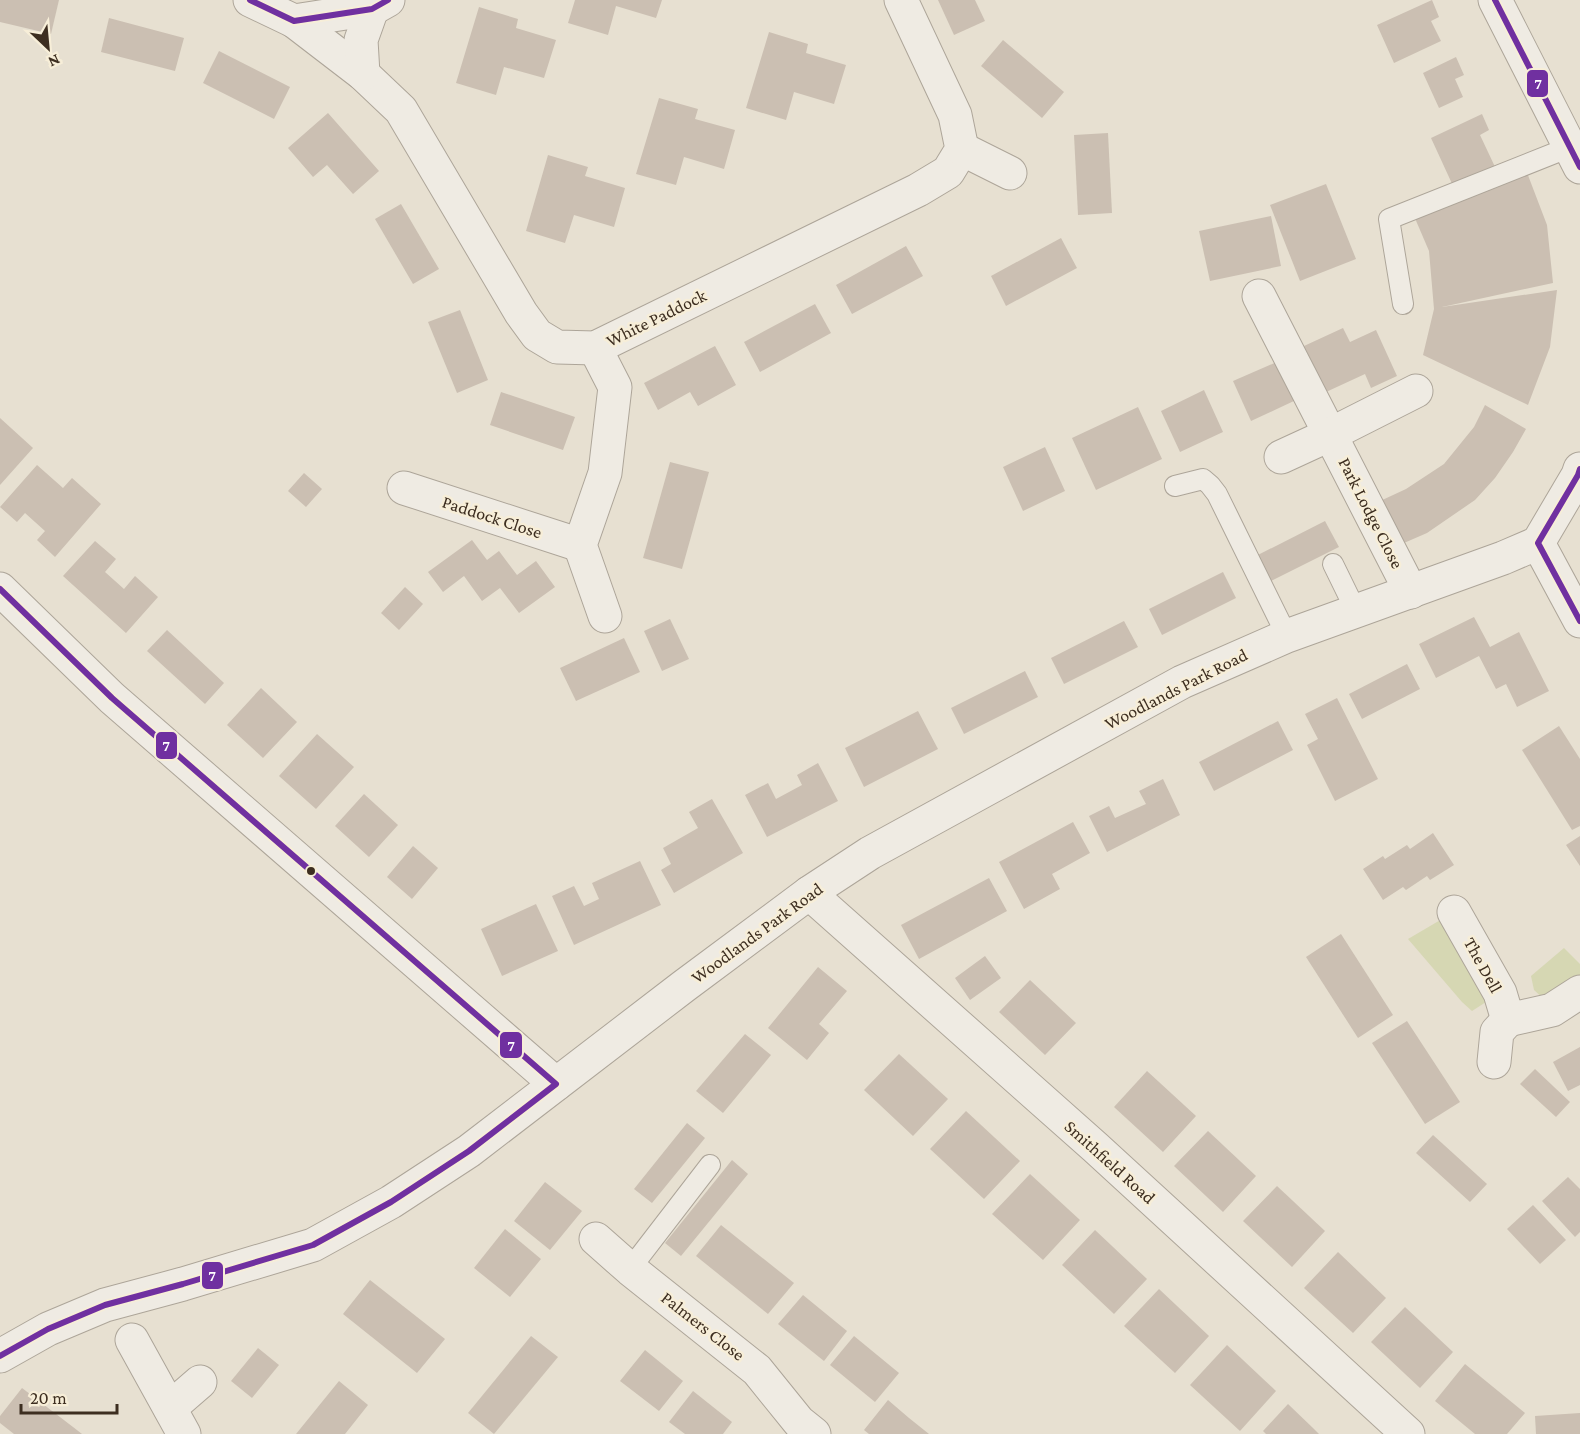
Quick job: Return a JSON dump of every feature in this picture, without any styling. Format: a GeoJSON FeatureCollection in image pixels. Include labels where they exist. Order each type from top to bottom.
{"type":"FeatureCollection","features":[{"type":"Feature","properties":{"kind":"street","name":"White Paddock"},"geometry":{"type":"LineString","coordinates":[[250,0],[294,21],[363,74],[401,110],[520,313],[537,336],[557,347],[595,348],[918,190],[948,172],[962,149]]}},
{"type":"Feature","properties":{"kind":"street"},"geometry":{"type":"LineString","coordinates":[[901,0],[955,115],[962,149],[1010,173]]}},
{"type":"Feature","properties":{"kind":"street"},"geometry":{"type":"LineString","coordinates":[[1495,0],[1575,157]]}},
{"type":"Feature","properties":{"kind":"street"},"geometry":{"type":"LineString","coordinates":[[294,21],[380,4]]}},
{"type":"Feature","properties":{"kind":"street"},"geometry":{"type":"LineString","coordinates":[[363,74],[361,40],[380,4]]}},
{"type":"Feature","properties":{"kind":"street","name":"Park Lodge Close"},"geometry":{"type":"LineString","coordinates":[[1259,296],[1411,591]]}},
{"type":"Feature","properties":{"kind":"street"},"geometry":{"type":"LineString","coordinates":[[595,348],[615,387],[605,473],[580,545],[605,616]]}},
{"type":"Feature","properties":{"kind":"street"},"geometry":{"type":"LineString","coordinates":[[1281,457],[1416,391]]}},
{"type":"Feature","properties":{"kind":"street"},"geometry":{"type":"LineString","coordinates":[[1580,469],[1538,543],[1580,621]]}},
{"type":"Feature","properties":{"kind":"street","name":"Paddock Close"},"geometry":{"type":"LineString","coordinates":[[404,488],[580,545]]}},
{"type":"Feature","properties":{"kind":"street","name":"Woodlands Park Road"},"geometry":{"type":"LineString","coordinates":[[0,1356],[48,1329],[105,1305],[313,1245],[391,1202],[469,1151],[809,893],[870,853],[1182,682],[1287,636],[1503,558],[1538,543]]}},
{"type":"Feature","properties":{"kind":"street"},"geometry":{"type":"LineString","coordinates":[[0,589],[112,698],[556,1084]]}},
{"type":"Feature","properties":{"kind":"street","name":"Smithfield Road"},"geometry":{"type":"LineString","coordinates":[[809,893],[1095,1147],[1408,1434]]}},
{"type":"Feature","properties":{"kind":"street","name":"The Dell"},"geometry":{"type":"LineString","coordinates":[[1454,912],[1500,993],[1508,1020]]}},
{"type":"Feature","properties":{"kind":"street"},"geometry":{"type":"LineString","coordinates":[[1494,1062],[1497,1032],[1508,1020],[1552,1010],[1580,992]]}},
{"type":"Feature","properties":{"kind":"street","name":"Palmers Close"},"geometry":{"type":"LineString","coordinates":[[596,1239],[630,1269],[757,1370],[801,1430]]}},
{"type":"Feature","properties":{"kind":"street"},"geometry":{"type":"LineString","coordinates":[[132,1340],[177,1421]]}},
{"type":"Feature","properties":{"kind":"street"},"geometry":{"type":"LineString","coordinates":[[177,1421],[200,1382]]}},
{"type":"Feature","properties":{"kind":"lane"},"geometry":{"type":"LineString","coordinates":[[1403,304],[1389,219],[1575,157]]}},
{"type":"Feature","properties":{"kind":"lane"},"geometry":{"type":"LineString","coordinates":[[1175,486],[1203,479],[1210,484],[1287,636]]}},
{"type":"Feature","properties":{"kind":"lane"},"geometry":{"type":"LineString","coordinates":[[1333,564],[1356,611]]}},
{"type":"Feature","properties":{"kind":"lane"},"geometry":{"type":"LineString","coordinates":[[630,1269],[710,1165]]}},
{"type":"Feature","properties":{"kind":"green space"},"geometry":{"type":"Polygon","coordinates":[[[1454,912],[1500,993],[1472,1011],[1408,939],[1454,912]]]}},
{"type":"Feature","properties":{"kind":"green space"},"geometry":{"type":"Polygon","coordinates":[[[1564,948],[1580,964],[1580,985],[1544,999],[1534,990],[1531,976],[1564,948]]]}},
{"type":"Feature","properties":{"kind":"building"},"geometry":{"type":"Polygon","coordinates":[[[0,0],[59,0],[51,34],[0,22],[0,0]]]}},
{"type":"Feature","properties":{"kind":"building"},"geometry":{"type":"Polygon","coordinates":[[[575,0],[662,0],[656,18],[616,6],[608,35],[568,23],[575,0]]]}},
{"type":"Feature","properties":{"kind":"building"},"geometry":{"type":"Polygon","coordinates":[[[938,0],[975,0],[985,21],[954,35],[938,0]]]}},
{"type":"Feature","properties":{"kind":"building"},"geometry":{"type":"Polygon","coordinates":[[[1432,0],[1439,17],[1431,21],[1441,41],[1394,63],[1377,25],[1432,0]]]}},
{"type":"Feature","properties":{"kind":"building"},"geometry":{"type":"Polygon","coordinates":[[[479,7],[518,19],[516,28],[556,40],[544,78],[504,67],[496,95],[456,83],[479,7]]]}},
{"type":"Feature","properties":{"kind":"building"},"geometry":{"type":"Polygon","coordinates":[[[109,18],[184,38],[175,71],[101,52],[109,18]]]}},
{"type":"Feature","properties":{"kind":"building"},"geometry":{"type":"Polygon","coordinates":[[[769,32],[808,44],[806,53],[846,65],[834,104],[794,92],[786,120],[746,108],[769,32]]]}},
{"type":"Feature","properties":{"kind":"building"},"geometry":{"type":"Polygon","coordinates":[[[1003,40],[1064,92],[1042,118],[981,66],[1003,40]]]}},
{"type":"Feature","properties":{"kind":"building"},"geometry":{"type":"Polygon","coordinates":[[[219,51],[290,87],[274,119],[203,83],[219,51]]]}},
{"type":"Feature","properties":{"kind":"building"},"geometry":{"type":"Polygon","coordinates":[[[1456,57],[1464,75],[1455,79],[1463,97],[1439,108],[1423,73],[1456,57]]]}},
{"type":"Feature","properties":{"kind":"building"},"geometry":{"type":"Polygon","coordinates":[[[659,98],[698,109],[695,119],[735,130],[724,169],[684,157],[676,185],[636,174],[659,98]]]}},
{"type":"Feature","properties":{"kind":"building"},"geometry":{"type":"Polygon","coordinates":[[[328,113],[379,171],[353,194],[327,165],[313,177],[288,148],[328,113]]]}},
{"type":"Feature","properties":{"kind":"building"},"geometry":{"type":"Polygon","coordinates":[[[1482,114],[1489,130],[1480,135],[1496,169],[1454,188],[1431,138],[1482,114]]]}},
{"type":"Feature","properties":{"kind":"building"},"geometry":{"type":"Polygon","coordinates":[[[1108,133],[1112,213],[1078,215],[1074,135],[1108,133]]]}},
{"type":"Feature","properties":{"kind":"building"},"geometry":{"type":"Polygon","coordinates":[[[548,155],[588,167],[585,176],[625,188],[614,227],[574,215],[565,243],[526,231],[548,155]]]}},
{"type":"Feature","properties":{"kind":"building"},"geometry":{"type":"Polygon","coordinates":[[[1526,170],[1547,225],[1553,283],[1442,307],[1557,290],[1550,347],[1528,405],[1423,355],[1434,309],[1429,251],[1414,216],[1526,170]]]}},
{"type":"Feature","properties":{"kind":"building"},"geometry":{"type":"Polygon","coordinates":[[[1326,184],[1356,259],[1300,281],[1270,205],[1326,184]]]}},
{"type":"Feature","properties":{"kind":"building"},"geometry":{"type":"Polygon","coordinates":[[[401,204],[439,269],[413,284],[375,219],[401,204]]]}},
{"type":"Feature","properties":{"kind":"building"},"geometry":{"type":"Polygon","coordinates":[[[1271,216],[1281,266],[1210,281],[1199,231],[1271,216]]]}},
{"type":"Feature","properties":{"kind":"building"},"geometry":{"type":"Polygon","coordinates":[[[1061,238],[1077,268],[1006,306],[991,276],[1061,238]]]}},
{"type":"Feature","properties":{"kind":"building"},"geometry":{"type":"Polygon","coordinates":[[[906,246],[923,276],[852,314],[836,285],[906,246]]]}},
{"type":"Feature","properties":{"kind":"building"},"geometry":{"type":"Polygon","coordinates":[[[815,304],[831,333],[760,372],[744,342],[815,304]]]}},
{"type":"Feature","properties":{"kind":"building"},"geometry":{"type":"Polygon","coordinates":[[[460,310],[488,380],[457,393],[428,322],[460,310]]]}},
{"type":"Feature","properties":{"kind":"building"},"geometry":{"type":"Polygon","coordinates":[[[1343,328],[1350,342],[1376,330],[1397,376],[1371,388],[1365,374],[1326,392],[1304,346],[1343,328]]]}},
{"type":"Feature","properties":{"kind":"building"},"geometry":{"type":"Polygon","coordinates":[[[715,346],[736,385],[698,406],[690,392],[658,410],[644,383],[715,346]]]}},
{"type":"Feature","properties":{"kind":"building"},"geometry":{"type":"Polygon","coordinates":[[[1279,361],[1296,400],[1251,421],[1233,381],[1279,361]]]}},
{"type":"Feature","properties":{"kind":"building"},"geometry":{"type":"Polygon","coordinates":[[[1204,390],[1223,432],[1180,452],[1161,411],[1204,390]]]}},
{"type":"Feature","properties":{"kind":"building"},"geometry":{"type":"Polygon","coordinates":[[[501,392],[575,417],[563,450],[490,425],[501,392]]]}},
{"type":"Feature","properties":{"kind":"building"},"geometry":{"type":"Polygon","coordinates":[[[1485,405],[1526,429],[1513,452],[1495,478],[1475,500],[1427,533],[1397,546],[1378,502],[1406,489],[1444,464],[1474,427],[1485,405]]]}},
{"type":"Feature","properties":{"kind":"building"},"geometry":{"type":"Polygon","coordinates":[[[1138,407],[1162,459],[1096,490],[1072,438],[1138,407]]]}},
{"type":"Feature","properties":{"kind":"building"},"geometry":{"type":"Polygon","coordinates":[[[0,418],[33,448],[0,485],[0,418]]]}},
{"type":"Feature","properties":{"kind":"building"},"geometry":{"type":"Polygon","coordinates":[[[1045,447],[1065,491],[1023,511],[1003,467],[1045,447]]]}},
{"type":"Feature","properties":{"kind":"building"},"geometry":{"type":"Polygon","coordinates":[[[670,462],[709,472],[682,569],[643,558],[670,462]]]}},
{"type":"Feature","properties":{"kind":"building"},"geometry":{"type":"Polygon","coordinates":[[[37,465],[63,488],[72,478],[101,504],[55,557],[37,540],[45,531],[25,513],[17,522],[0,507],[37,465]]]}},
{"type":"Feature","properties":{"kind":"building"},"geometry":{"type":"Polygon","coordinates":[[[304,473],[322,489],[306,507],[288,491],[304,473]]]}},
{"type":"Feature","properties":{"kind":"building"},"geometry":{"type":"Polygon","coordinates":[[[1325,521],[1339,547],[1265,584],[1252,558],[1325,521]]]}},
{"type":"Feature","properties":{"kind":"building"},"geometry":{"type":"Polygon","coordinates":[[[472,540],[487,560],[499,551],[517,575],[536,561],[555,587],[519,613],[500,588],[482,601],[464,576],[443,592],[428,572],[472,540]]]}},
{"type":"Feature","properties":{"kind":"building"},"geometry":{"type":"Polygon","coordinates":[[[95,541],[116,559],[105,572],[124,589],[135,576],[158,597],[126,633],[63,576],[95,541]]]}},
{"type":"Feature","properties":{"kind":"building"},"geometry":{"type":"Polygon","coordinates":[[[1223,572],[1236,598],[1162,635],[1149,609],[1223,572]]]}},
{"type":"Feature","properties":{"kind":"building"},"geometry":{"type":"Polygon","coordinates":[[[405,587],[423,604],[399,630],[381,613],[405,587]]]}},
{"type":"Feature","properties":{"kind":"building"},"geometry":{"type":"Polygon","coordinates":[[[1474,617],[1490,647],[1519,632],[1549,691],[1517,707],[1506,684],[1496,689],[1479,656],[1436,678],[1419,644],[1474,617]]]}},
{"type":"Feature","properties":{"kind":"building"},"geometry":{"type":"Polygon","coordinates":[[[670,619],[689,659],[662,671],[644,631],[670,619]]]}},
{"type":"Feature","properties":{"kind":"building"},"geometry":{"type":"Polygon","coordinates":[[[1124,621],[1138,647],[1064,684],[1051,658],[1124,621]]]}},
{"type":"Feature","properties":{"kind":"building"},"geometry":{"type":"Polygon","coordinates":[[[167,630],[224,683],[205,704],[147,651],[167,630]]]}},
{"type":"Feature","properties":{"kind":"building"},"geometry":{"type":"Polygon","coordinates":[[[624,638],[640,672],[576,701],[560,668],[624,638]]]}},
{"type":"Feature","properties":{"kind":"building"},"geometry":{"type":"Polygon","coordinates":[[[1407,664],[1420,689],[1362,719],[1349,694],[1407,664]]]}},
{"type":"Feature","properties":{"kind":"building"},"geometry":{"type":"Polygon","coordinates":[[[1025,671],[1038,697],[964,734],[951,708],[1025,671]]]}},
{"type":"Feature","properties":{"kind":"building"},"geometry":{"type":"Polygon","coordinates":[[[261,688],[297,722],[263,758],[227,725],[261,688]]]}},
{"type":"Feature","properties":{"kind":"building"},"geometry":{"type":"Polygon","coordinates":[[[1337,698],[1378,779],[1335,801],[1307,745],[1318,739],[1305,714],[1337,698]]]}},
{"type":"Feature","properties":{"kind":"building"},"geometry":{"type":"Polygon","coordinates":[[[918,711],[938,749],[864,787],[845,748],[918,711]]]}},
{"type":"Feature","properties":{"kind":"building"},"geometry":{"type":"Polygon","coordinates":[[[1278,721],[1293,750],[1214,791],[1199,762],[1278,721]]]}},
{"type":"Feature","properties":{"kind":"building"},"geometry":{"type":"Polygon","coordinates":[[[1559,726],[1580,759],[1580,826],[1572,830],[1522,750],[1559,726]]]}},
{"type":"Feature","properties":{"kind":"building"},"geometry":{"type":"Polygon","coordinates":[[[317,734],[354,767],[316,809],[279,776],[317,734]]]}},
{"type":"Feature","properties":{"kind":"building"},"geometry":{"type":"Polygon","coordinates":[[[818,763],[838,801],[767,837],[745,795],[768,783],[776,799],[802,785],[797,775],[818,763]]]}},
{"type":"Feature","properties":{"kind":"building"},"geometry":{"type":"Polygon","coordinates":[[[1163,779],[1180,815],[1107,852],[1089,816],[1109,806],[1115,818],[1146,804],[1139,791],[1163,779]]]}},
{"type":"Feature","properties":{"kind":"building"},"geometry":{"type":"Polygon","coordinates":[[[364,794],[398,825],[369,857],[335,826],[364,794]]]}},
{"type":"Feature","properties":{"kind":"building"},"geometry":{"type":"Polygon","coordinates":[[[712,799],[743,853],[674,893],[661,870],[671,864],[663,848],[698,828],[689,812],[712,799]]]}},
{"type":"Feature","properties":{"kind":"building"},"geometry":{"type":"Polygon","coordinates":[[[1073,822],[1090,853],[1052,874],[1060,889],[1024,909],[999,862],[1073,822]]]}},
{"type":"Feature","properties":{"kind":"building"},"geometry":{"type":"Polygon","coordinates":[[[1433,833],[1454,865],[1430,880],[1427,876],[1406,890],[1403,887],[1383,900],[1363,869],[1383,856],[1385,859],[1407,845],[1410,849],[1433,833]]]}},
{"type":"Feature","properties":{"kind":"building"},"geometry":{"type":"Polygon","coordinates":[[[1580,836],[1580,866],[1566,845],[1580,836]]]}},
{"type":"Feature","properties":{"kind":"building"},"geometry":{"type":"Polygon","coordinates":[[[413,846],[438,868],[412,899],[387,877],[413,846]]]}},
{"type":"Feature","properties":{"kind":"building"},"geometry":{"type":"Polygon","coordinates":[[[640,861],[661,905],[574,945],[552,896],[574,886],[584,906],[599,899],[592,883],[640,861]]]}},
{"type":"Feature","properties":{"kind":"building"},"geometry":{"type":"Polygon","coordinates":[[[989,878],[1007,911],[919,959],[901,925],[989,878]]]}},
{"type":"Feature","properties":{"kind":"building"},"geometry":{"type":"Polygon","coordinates":[[[536,904],[558,951],[502,976],[481,929],[536,904]]]}},
{"type":"Feature","properties":{"kind":"building"},"geometry":{"type":"Polygon","coordinates":[[[1341,934],[1393,1015],[1358,1038],[1306,957],[1341,934]]]}},
{"type":"Feature","properties":{"kind":"building"},"geometry":{"type":"Polygon","coordinates":[[[985,956],[1001,978],[970,1000],[955,978],[985,956]]]}},
{"type":"Feature","properties":{"kind":"building"},"geometry":{"type":"Polygon","coordinates":[[[818,967],[847,991],[819,1024],[829,1033],[807,1060],[768,1028],[818,967]]]}},
{"type":"Feature","properties":{"kind":"building"},"geometry":{"type":"Polygon","coordinates":[[[1030,980],[1076,1023],[1045,1055],[999,1012],[1030,980]]]}},
{"type":"Feature","properties":{"kind":"building"},"geometry":{"type":"Polygon","coordinates":[[[1407,1021],[1460,1102],[1425,1124],[1372,1043],[1407,1021]]]}},
{"type":"Feature","properties":{"kind":"building"},"geometry":{"type":"Polygon","coordinates":[[[745,1034],[771,1055],[723,1113],[696,1091],[745,1034]]]}},
{"type":"Feature","properties":{"kind":"building"},"geometry":{"type":"Polygon","coordinates":[[[1580,1047],[1580,1085],[1568,1091],[1553,1062],[1580,1047]]]}},
{"type":"Feature","properties":{"kind":"building"},"geometry":{"type":"Polygon","coordinates":[[[899,1054],[948,1099],[913,1136],[864,1090],[899,1054]]]}},
{"type":"Feature","properties":{"kind":"building"},"geometry":{"type":"Polygon","coordinates":[[[1535,1069],[1570,1102],[1556,1117],[1520,1084],[1535,1069]]]}},
{"type":"Feature","properties":{"kind":"building"},"geometry":{"type":"Polygon","coordinates":[[[1147,1071],[1196,1116],[1163,1152],[1114,1107],[1147,1071]]]}},
{"type":"Feature","properties":{"kind":"building"},"geometry":{"type":"Polygon","coordinates":[[[966,1111],[1020,1161],[984,1199],[930,1149],[966,1111]]]}},
{"type":"Feature","properties":{"kind":"building"},"geometry":{"type":"Polygon","coordinates":[[[687,1123],[705,1138],[652,1203],[634,1189],[687,1123]]]}},
{"type":"Feature","properties":{"kind":"building"},"geometry":{"type":"Polygon","coordinates":[[[1208,1131],[1256,1176],[1223,1212],[1174,1166],[1208,1131]]]}},
{"type":"Feature","properties":{"kind":"building"},"geometry":{"type":"Polygon","coordinates":[[[1433,1135],[1487,1184],[1470,1202],[1416,1153],[1433,1135]]]}},
{"type":"Feature","properties":{"kind":"building"},"geometry":{"type":"Polygon","coordinates":[[[732,1160],[748,1174],[681,1256],[665,1243],[732,1160]]]}},
{"type":"Feature","properties":{"kind":"building"},"geometry":{"type":"Polygon","coordinates":[[[1030,1174],[1080,1220],[1043,1260],[992,1214],[1030,1174]]]}},
{"type":"Feature","properties":{"kind":"building"},"geometry":{"type":"Polygon","coordinates":[[[1568,1177],[1580,1189],[1580,1232],[1575,1237],[1542,1201],[1568,1177]]]}},
{"type":"Feature","properties":{"kind":"building"},"geometry":{"type":"Polygon","coordinates":[[[545,1182],[582,1211],[550,1250],[514,1221],[545,1182]]]}},
{"type":"Feature","properties":{"kind":"building"},"geometry":{"type":"Polygon","coordinates":[[[1277,1186],[1325,1231],[1292,1267],[1243,1221],[1277,1186]]]}},
{"type":"Feature","properties":{"kind":"building"},"geometry":{"type":"Polygon","coordinates":[[[1533,1205],[1566,1240],[1540,1264],[1507,1229],[1533,1205]]]}},
{"type":"Feature","properties":{"kind":"building"},"geometry":{"type":"Polygon","coordinates":[[[721,1225],[794,1283],[768,1314],[696,1256],[721,1225]]]}},
{"type":"Feature","properties":{"kind":"building"},"geometry":{"type":"Polygon","coordinates":[[[505,1229],[541,1259],[510,1297],[474,1268],[505,1229]]]}},
{"type":"Feature","properties":{"kind":"building"},"geometry":{"type":"Polygon","coordinates":[[[1095,1230],[1147,1279],[1114,1314],[1062,1265],[1095,1230]]]}},
{"type":"Feature","properties":{"kind":"building"},"geometry":{"type":"Polygon","coordinates":[[[1338,1252],[1386,1298],[1353,1333],[1304,1288],[1338,1252]]]}},
{"type":"Feature","properties":{"kind":"building"},"geometry":{"type":"Polygon","coordinates":[[[370,1280],[445,1339],[417,1373],[343,1314],[370,1280]]]}},
{"type":"Feature","properties":{"kind":"building"},"geometry":{"type":"Polygon","coordinates":[[[1159,1289],[1209,1336],[1175,1373],[1124,1326],[1159,1289]]]}},
{"type":"Feature","properties":{"kind":"building"},"geometry":{"type":"Polygon","coordinates":[[[803,1295],[847,1331],[824,1361],[778,1324],[803,1295]]]}},
{"type":"Feature","properties":{"kind":"building"},"geometry":{"type":"Polygon","coordinates":[[[1405,1307],[1453,1352],[1420,1388],[1371,1342],[1405,1307]]]}},
{"type":"Feature","properties":{"kind":"building"},"geometry":{"type":"Polygon","coordinates":[[[531,1336],[558,1357],[494,1434],[468,1413],[531,1336]]]}},
{"type":"Feature","properties":{"kind":"building"},"geometry":{"type":"Polygon","coordinates":[[[854,1336],[899,1373],[875,1402],[830,1365],[854,1336]]]}},
{"type":"Feature","properties":{"kind":"building"},"geometry":{"type":"Polygon","coordinates":[[[1227,1345],[1276,1391],[1240,1431],[1190,1385],[1227,1345]]]}},
{"type":"Feature","properties":{"kind":"building"},"geometry":{"type":"Polygon","coordinates":[[[258,1348],[279,1365],[252,1398],[231,1381],[258,1348]]]}},
{"type":"Feature","properties":{"kind":"building"},"geometry":{"type":"Polygon","coordinates":[[[645,1350],[683,1381],[659,1411],[620,1381],[645,1350]]]}},
{"type":"Feature","properties":{"kind":"building"},"geometry":{"type":"Polygon","coordinates":[[[1465,1364],[1525,1413],[1507,1434],[1475,1434],[1435,1401],[1465,1364]]]}},
{"type":"Feature","properties":{"kind":"building"},"geometry":{"type":"Polygon","coordinates":[[[339,1381],[368,1405],[345,1434],[296,1434],[339,1381]]]}},
{"type":"Feature","properties":{"kind":"building"},"geometry":{"type":"Polygon","coordinates":[[[22,1388],[82,1434],[14,1434],[0,1423],[0,1416],[22,1388]]]}},
{"type":"Feature","properties":{"kind":"building"},"geometry":{"type":"Polygon","coordinates":[[[693,1391],[732,1422],[723,1434],[685,1434],[669,1422],[693,1391]]]}},
{"type":"Feature","properties":{"kind":"building"},"geometry":{"type":"Polygon","coordinates":[[[888,1400],[929,1434],[869,1434],[864,1430],[888,1400]]]}},
{"type":"Feature","properties":{"kind":"building"},"geometry":{"type":"Polygon","coordinates":[[[1288,1404],[1319,1434],[1266,1434],[1263,1431],[1288,1404]]]}},
{"type":"Feature","properties":{"kind":"building"},"geometry":{"type":"Polygon","coordinates":[[[1580,1413],[1580,1434],[1536,1434],[1535,1416],[1580,1413]]]}},
{"type":"Feature","properties":{"kind":"transit line","name":"7"},"geometry":{"type":"LineString","coordinates":[[250,0],[294,21],[372,9],[388,0]]}},
{"type":"Feature","properties":{"kind":"transit line","name":"7"},"geometry":{"type":"LineString","coordinates":[[1495,0],[1580,167]]}},
{"type":"Feature","properties":{"kind":"transit line","name":"7"},"geometry":{"type":"LineString","coordinates":[[1580,469],[1538,543],[1580,621]]}},
{"type":"Feature","properties":{"kind":"transit line","name":"7"},"geometry":{"type":"LineString","coordinates":[[0,589],[112,698],[556,1084],[469,1151],[391,1202],[313,1245],[105,1305],[48,1329],[0,1356]]}}]}
